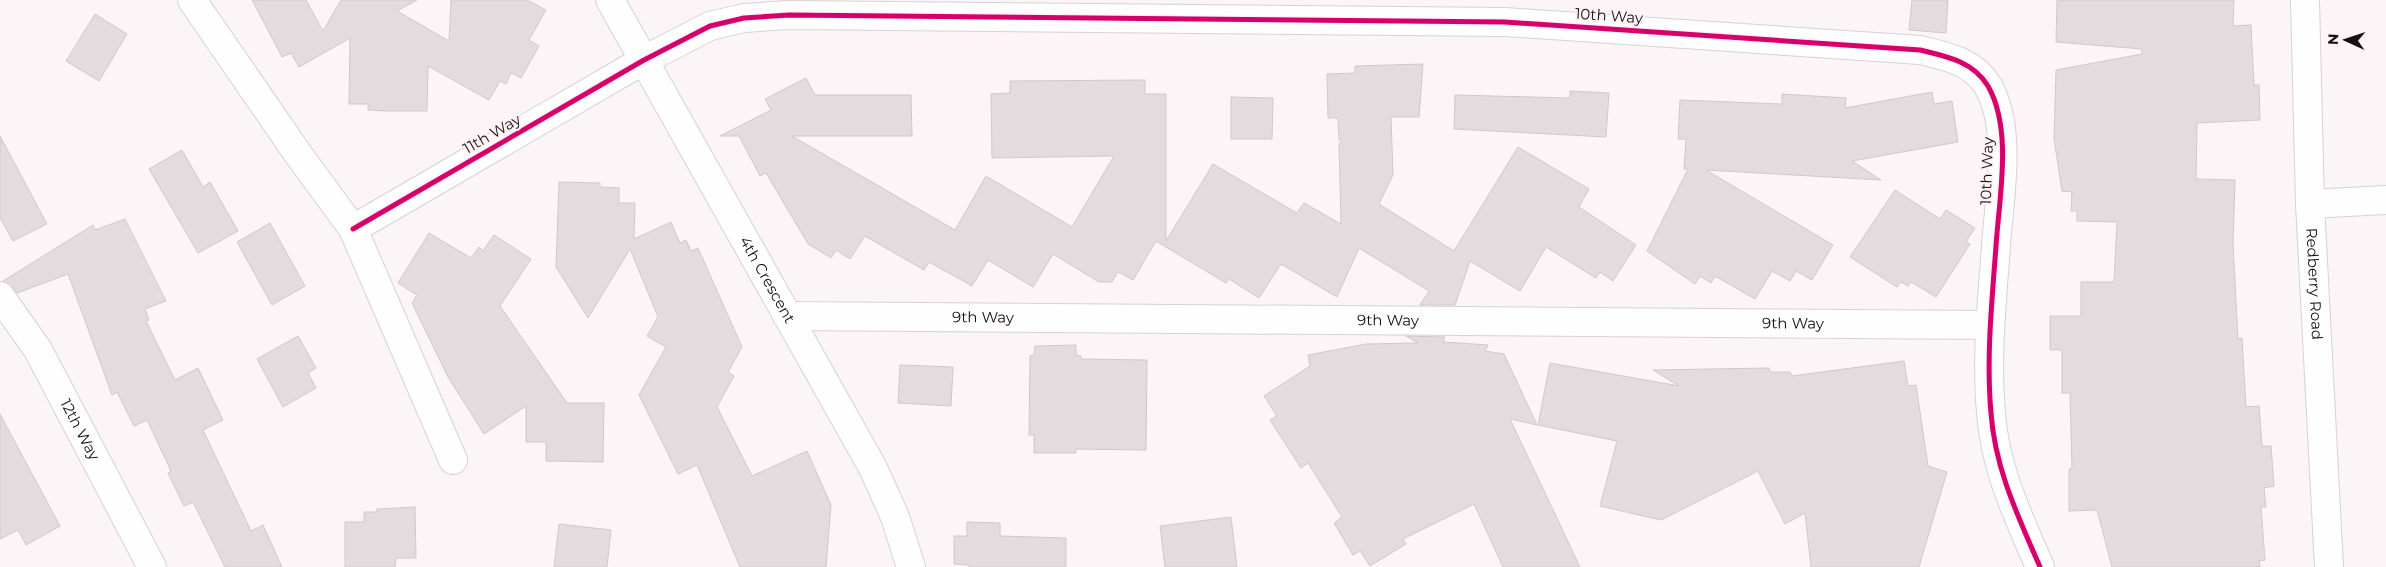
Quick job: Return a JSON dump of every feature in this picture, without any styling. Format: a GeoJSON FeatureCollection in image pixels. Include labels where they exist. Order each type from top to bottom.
{"type":"FeatureCollection","features":[{"type":"Feature","properties":{"kind":"street"},"geometry":{"type":"LineString","coordinates":[[192,0],[298,154],[353,229],[453,460]]}},
{"type":"Feature","properties":{"kind":"street","name":"4th Crescent"},"geometry":{"type":"LineString","coordinates":[[610,0],[872,468],[895,517],[911,567]]}},
{"type":"Feature","properties":{"kind":"street","name":"Redberry Road"},"geometry":{"type":"LineString","coordinates":[[2304,0],[2310,204],[2329,567]]}},
{"type":"Feature","properties":{"kind":"street","name":"10th Way"},"geometry":{"type":"LineString","coordinates":[[644,60],[710,26],[744,18],[789,15],[1505,22],[1920,50],[1946,56],[1969,65],[1987,85],[1998,111],[2003,143],[1990,325],[1991,412],[1996,455],[2010,495],[2040,567]]}},
{"type":"Feature","properties":{"kind":"street","name":"11th Way"},"geometry":{"type":"LineString","coordinates":[[353,229],[644,60]]}},
{"type":"Feature","properties":{"kind":"street"},"geometry":{"type":"LineString","coordinates":[[2310,204],[2386,200]]}},
{"type":"Feature","properties":{"kind":"street","name":"12th Way"},"geometry":{"type":"LineString","coordinates":[[0,296],[38,350],[152,567]]}},
{"type":"Feature","properties":{"kind":"street","name":"9th Way"},"geometry":{"type":"LineString","coordinates":[[787,316],[1990,325]]}},
{"type":"Feature","properties":{"kind":"building"},"geometry":{"type":"Polygon","coordinates":[[[252,0],[306,0],[323,31],[341,0],[417,0],[397,11],[449,41],[451,0],[527,0],[546,10],[529,40],[539,46],[521,78],[511,73],[506,84],[500,81],[489,100],[428,66],[427,111],[386,111],[368,110],[368,104],[349,104],[350,38],[299,67],[291,53],[282,57],[252,0]]]}},
{"type":"Feature","properties":{"kind":"building"},"geometry":{"type":"Polygon","coordinates":[[[1912,0],[1948,0],[1946,33],[1909,30],[1912,0]]]}},
{"type":"Feature","properties":{"kind":"building"},"geometry":{"type":"Polygon","coordinates":[[[2057,0],[2234,0],[2233,26],[2251,25],[2254,85],[2259,85],[2260,120],[2197,123],[2196,179],[2235,180],[2233,243],[2238,339],[2242,338],[2246,407],[2259,406],[2262,446],[2271,446],[2274,486],[2264,488],[2266,507],[2261,507],[2265,560],[2259,561],[2260,567],[2112,567],[2097,510],[2069,511],[2069,469],[2072,468],[2070,393],[2062,393],[2062,350],[2050,350],[2050,316],[2081,316],[2081,282],[2114,282],[2117,222],[2077,221],[2077,211],[2071,211],[2072,192],[2062,191],[2054,139],[2056,70],[2142,54],[2142,49],[2056,42],[2057,0]]]}},
{"type":"Feature","properties":{"kind":"building"},"geometry":{"type":"Polygon","coordinates":[[[95,14],[127,34],[99,81],[66,61],[95,14]]]}},
{"type":"Feature","properties":{"kind":"building"},"geometry":{"type":"Polygon","coordinates":[[[1423,64],[1419,117],[1391,117],[1393,175],[1379,204],[1454,251],[1518,147],[1589,189],[1579,207],[1636,245],[1613,281],[1600,272],[1596,278],[1546,247],[1520,291],[1470,261],[1455,305],[1420,305],[1429,291],[1359,248],[1337,297],[1281,264],[1259,298],[1229,279],[1226,283],[1156,241],[1133,280],[1118,272],[1112,282],[1099,282],[1053,254],[1033,287],[988,260],[972,286],[929,262],[924,270],[865,236],[850,259],[836,250],[831,258],[808,244],[766,173],[760,176],[739,136],[720,136],[771,110],[765,99],[806,78],[815,95],[911,95],[912,136],[792,136],[955,230],[986,176],[1072,227],[1114,156],[992,158],[991,94],[1010,93],[1010,81],[1145,80],[1145,94],[1166,94],[1166,241],[1213,164],[1297,213],[1304,203],[1341,224],[1339,144],[1342,140],[1339,140],[1338,118],[1328,118],[1327,74],[1355,73],[1355,66],[1423,64]]]}},
{"type":"Feature","properties":{"kind":"building"},"geometry":{"type":"Polygon","coordinates":[[[1570,91],[1609,93],[1606,137],[1454,129],[1455,95],[1570,98],[1570,91]]]}},
{"type":"Feature","properties":{"kind":"building"},"geometry":{"type":"Polygon","coordinates":[[[1932,92],[1934,104],[1952,101],[1958,142],[1852,161],[1881,180],[1706,170],[1833,245],[1812,280],[1796,271],[1790,281],[1772,271],[1755,299],[1715,276],[1711,283],[1700,276],[1695,284],[1647,251],[1688,169],[1684,169],[1686,139],[1678,139],[1680,100],[1782,104],[1782,94],[1846,98],[1845,108],[1932,92]]]}},
{"type":"Feature","properties":{"kind":"building"},"geometry":{"type":"Polygon","coordinates":[[[1231,97],[1273,98],[1272,139],[1231,139],[1231,97]]]}},
{"type":"Feature","properties":{"kind":"building"},"geometry":{"type":"Polygon","coordinates":[[[0,136],[47,224],[13,241],[0,218],[0,136]]]}},
{"type":"Feature","properties":{"kind":"building"},"geometry":{"type":"Polygon","coordinates":[[[182,150],[203,187],[210,182],[238,231],[198,253],[149,169],[182,150]]]}},
{"type":"Feature","properties":{"kind":"building"},"geometry":{"type":"Polygon","coordinates":[[[559,182],[600,183],[600,187],[619,188],[619,203],[635,203],[634,239],[671,222],[680,243],[686,240],[691,251],[698,248],[742,347],[728,372],[734,376],[717,407],[752,476],[807,451],[831,505],[826,567],[740,567],[697,465],[678,474],[639,395],[666,347],[647,336],[658,317],[630,249],[588,318],[556,267],[559,182]]]}},
{"type":"Feature","properties":{"kind":"building"},"geometry":{"type":"Polygon","coordinates":[[[1895,190],[1940,219],[1946,210],[1975,228],[1966,242],[1970,244],[1936,297],[1911,282],[1908,286],[1901,282],[1897,287],[1850,257],[1895,190]]]}},
{"type":"Feature","properties":{"kind":"building"},"geometry":{"type":"Polygon","coordinates":[[[125,219],[166,301],[145,309],[149,320],[146,321],[175,380],[198,368],[223,420],[203,430],[251,531],[263,525],[282,567],[225,567],[193,502],[184,506],[168,473],[171,471],[147,420],[134,426],[117,392],[112,395],[68,274],[17,293],[3,281],[93,225],[95,230],[125,219]]]}},
{"type":"Feature","properties":{"kind":"building"},"geometry":{"type":"Polygon","coordinates":[[[270,223],[305,286],[272,305],[237,242],[270,223]]]}},
{"type":"Feature","properties":{"kind":"building"},"geometry":{"type":"Polygon","coordinates":[[[429,233],[471,258],[479,247],[483,251],[494,235],[531,259],[500,306],[567,403],[604,403],[603,462],[546,461],[546,442],[526,442],[526,406],[484,434],[448,377],[412,303],[417,295],[398,283],[429,233]]]}},
{"type":"Feature","properties":{"kind":"building"},"geometry":{"type":"Polygon","coordinates":[[[298,336],[316,368],[308,373],[316,388],[283,407],[257,359],[298,336]]]}},
{"type":"Feature","properties":{"kind":"building"},"geometry":{"type":"Polygon","coordinates":[[[1406,336],[1445,337],[1443,342],[1488,345],[1485,351],[1504,354],[1537,425],[1510,419],[1580,567],[1503,567],[1474,504],[1403,539],[1406,544],[1370,566],[1360,551],[1353,555],[1334,523],[1342,517],[1308,463],[1301,468],[1270,420],[1277,416],[1264,396],[1310,366],[1308,355],[1366,344],[1418,343],[1406,336]]]}},
{"type":"Feature","properties":{"kind":"building"},"geometry":{"type":"Polygon","coordinates":[[[1076,345],[1076,355],[1081,356],[1081,359],[1147,360],[1146,450],[1076,449],[1076,453],[1034,453],[1034,435],[1029,435],[1030,356],[1034,355],[1035,346],[1076,345]]]}},
{"type":"Feature","properties":{"kind":"building"},"geometry":{"type":"Polygon","coordinates":[[[1904,361],[1908,386],[1916,385],[1928,466],[1947,472],[1919,567],[1811,567],[1805,513],[1785,524],[1758,471],[1661,520],[1600,506],[1617,441],[1538,425],[1550,363],[1679,386],[1653,370],[1769,368],[1770,372],[1790,372],[1792,376],[1904,361]]]}},
{"type":"Feature","properties":{"kind":"building"},"geometry":{"type":"Polygon","coordinates":[[[900,365],[953,367],[951,406],[898,403],[900,365]]]}},
{"type":"Feature","properties":{"kind":"building"},"geometry":{"type":"Polygon","coordinates":[[[0,414],[60,526],[26,545],[18,530],[0,539],[0,414]]]}},
{"type":"Feature","properties":{"kind":"building"},"geometry":{"type":"Polygon","coordinates":[[[415,507],[416,558],[396,558],[395,567],[345,567],[345,522],[364,522],[364,512],[377,512],[377,509],[415,507]]]}},
{"type":"Feature","properties":{"kind":"building"},"geometry":{"type":"Polygon","coordinates":[[[1231,517],[1237,567],[1165,567],[1160,526],[1231,517]]]}},
{"type":"Feature","properties":{"kind":"building"},"geometry":{"type":"Polygon","coordinates":[[[967,522],[1000,523],[1000,536],[1066,538],[1066,567],[969,567],[969,565],[954,564],[954,536],[967,536],[967,522]]]}},
{"type":"Feature","properties":{"kind":"building"},"geometry":{"type":"Polygon","coordinates":[[[559,524],[611,530],[607,567],[554,567],[559,524]]]}},
{"type":"Feature","properties":{"kind":"cycle path"},"geometry":{"type":"LineString","coordinates":[[353,229],[644,60],[710,26],[744,18],[789,15],[1505,22],[1920,50],[1958,61],[1975,71],[1988,86],[1996,104],[2000,123],[2002,164],[1989,350],[1991,413],[1993,434],[2002,473],[2040,567]]}}]}
